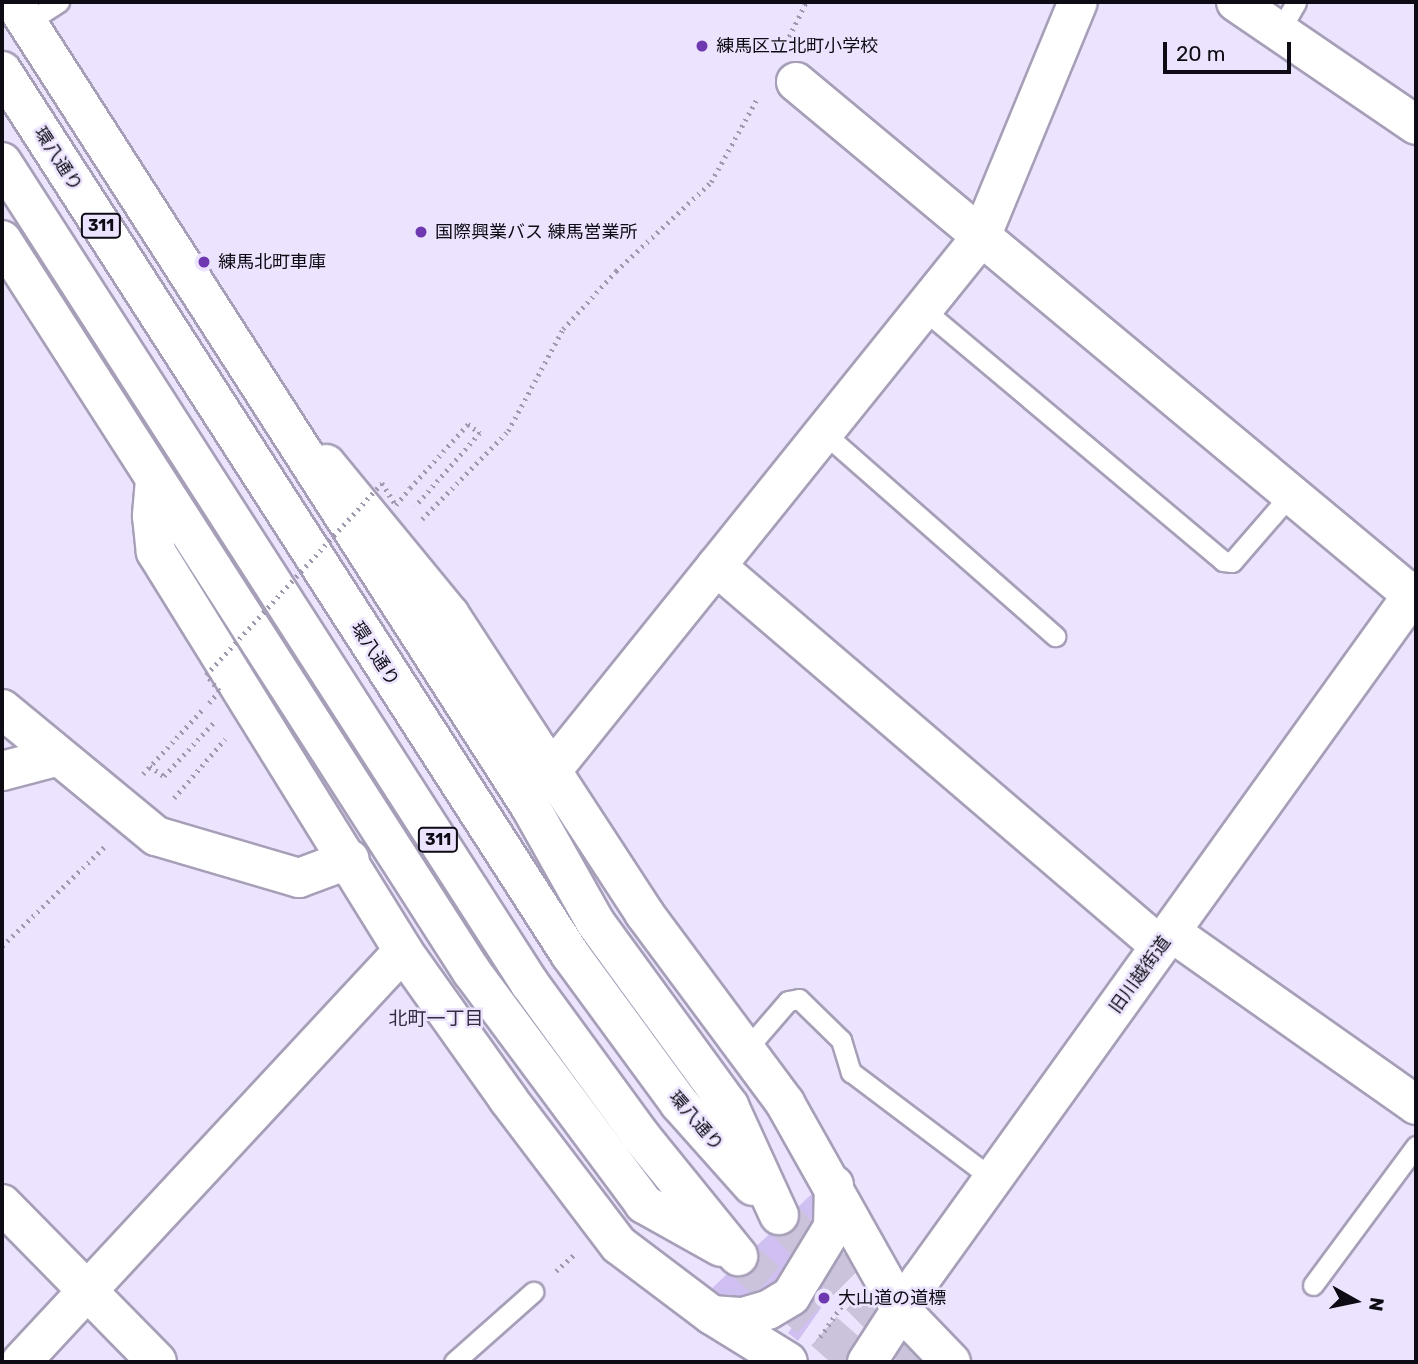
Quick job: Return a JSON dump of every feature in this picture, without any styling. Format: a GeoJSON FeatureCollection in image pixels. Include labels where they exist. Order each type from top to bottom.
{"type":"FeatureCollection","features":[{"type":"Feature","properties":{"kind":"street"},"geometry":{"type":"LineString","coordinates":[[553,769],[981,237],[1078,2]]}},
{"type":"Feature","properties":{"kind":"street"},"geometry":{"type":"LineString","coordinates":[[1236,2],[1287,17],[1416,125]]}},
{"type":"Feature","properties":{"kind":"street"},"geometry":{"type":"LineString","coordinates":[[26,16],[249,370],[450,615],[553,769],[644,913],[744,1052],[785,1103],[834,1184],[901,1310],[951,1362]]}},
{"type":"Feature","properties":{"kind":"street","name":"環八通り"},"geometry":{"type":"LineString","coordinates":[[2,71],[570,954],[679,1103],[779,1215],[729,1107],[595,922],[530,806],[249,370]]}},
{"type":"Feature","properties":{"kind":"street"},"geometry":{"type":"LineString","coordinates":[[796,82],[1414,593]]}},
{"type":"Feature","properties":{"kind":"street","name":"311"},"geometry":{"type":"LineString","coordinates":[[2,162],[530,984],[640,1135],[738,1256],[644,1204],[604,1153],[472,972],[155,480]]}},
{"type":"Feature","properties":{"kind":"street"},"geometry":{"type":"LineString","coordinates":[[2,240],[155,480],[152,516],[156,552],[350,859],[403,951],[619,1245],[712,1315],[801,1354]]}},
{"type":"Feature","properties":{"kind":"street"},"geometry":{"type":"LineString","coordinates":[[716,566],[1166,939],[1416,1105]]}},
{"type":"Feature","properties":{"kind":"street","name":"旧川越街道"},"geometry":{"type":"LineString","coordinates":[[867,1362],[993,1179],[1414,593]]}},
{"type":"Feature","properties":{"kind":"street"},"geometry":{"type":"LineString","coordinates":[[2,709],[132,820],[156,836],[299,878],[350,859]]}},
{"type":"Feature","properties":{"kind":"street"},"geometry":{"type":"LineString","coordinates":[[2,771],[56,757]]}},
{"type":"Feature","properties":{"kind":"street"},"geometry":{"type":"LineString","coordinates":[[21,1362],[403,951]]}},
{"type":"Feature","properties":{"kind":"street"},"geometry":{"type":"LineString","coordinates":[[712,1315],[743,1317],[768,1310],[792,1296],[833,1227],[834,1184]]}},
{"type":"Feature","properties":{"kind":"street"},"geometry":{"type":"LineString","coordinates":[[2,1204],[157,1362]]}},
{"type":"Feature","properties":{"kind":"lane"},"geometry":{"type":"LineString","coordinates":[[923,310],[1223,561],[1233,562],[1291,494]]}},
{"type":"Feature","properties":{"kind":"lane"},"geometry":{"type":"LineString","coordinates":[[824,433],[1055,636]]}},
{"type":"Feature","properties":{"kind":"lane"},"geometry":{"type":"LineString","coordinates":[[744,1052],[788,1000],[799,999],[841,1040],[851,1072],[993,1179]]}},
{"type":"Feature","properties":{"kind":"lane"},"geometry":{"type":"LineString","coordinates":[[1313,1285],[1416,1146]]}},
{"type":"Feature","properties":{"kind":"lane"},"geometry":{"type":"LineString","coordinates":[[454,1362],[533,1292]]}},
{"type":"Feature","properties":{"kind":"path"},"geometry":{"type":"LineString","coordinates":[[419,522],[508,431],[563,329],[615,271],[711,182]]}},
{"type":"Feature","properties":{"kind":"path"},"geometry":{"type":"LineString","coordinates":[[155,762],[219,691],[206,675],[382,483],[396,505],[468,424],[480,433],[412,510]]}},
{"type":"Feature","properties":{"kind":"path"},"geometry":{"type":"LineString","coordinates":[[150,766],[164,776],[215,720]]}},
{"type":"Feature","properties":{"kind":"path"},"geometry":{"type":"LineString","coordinates":[[169,804],[235,727]]}},
{"type":"Feature","properties":{"kind":"path"},"geometry":{"type":"LineString","coordinates":[[2,946],[132,820]]}},
{"type":"Feature","properties":{"kind":"path"},"geometry":{"type":"LineString","coordinates":[[533,1292],[580,1250]]}},
{"type":"Feature","properties":{"kind":"path"},"geometry":{"type":"LineString","coordinates":[[801,1354],[852,1290]]}},
{"type":"Feature","properties":{"kind":"shaded area"},"geometry":{"type":"Polygon","coordinates":[[[818,1188],[825,1212],[785,1282],[764,1296],[726,1302],[707,1293],[818,1188]]]}},
{"type":"Feature","properties":{"kind":"shaded area"},"geometry":{"type":"Polygon","coordinates":[[[847,1251],[853,1263],[830,1295],[823,1292],[817,1301],[823,1305],[798,1341],[788,1333],[847,1251]]]}},
{"type":"Feature","properties":{"kind":"tunnel"},"geometry":{"type":"LineString","coordinates":[[779,1215],[925,1362]]}},
{"type":"Feature","properties":{"kind":"tunnel"},"geometry":{"type":"LineString","coordinates":[[738,1256],[859,1362]]}},
{"type":"Feature","properties":{"kind":"place","name":"練馬区立北町小学校"},"geometry":{"type":"Point","coordinates":[702,46]}},
{"type":"Feature","properties":{"kind":"place","name":"国際興業バス 練馬営業所"},"geometry":{"type":"Point","coordinates":[421,232]}},
{"type":"Feature","properties":{"kind":"place","name":"練馬北町車庫"},"geometry":{"type":"Point","coordinates":[204,262]}},
{"type":"Feature","properties":{"kind":"place","name":"大山道の道標"},"geometry":{"type":"Point","coordinates":[824,1298]}},
{"type":"Feature","properties":{"kind":"district","name":"北町一丁目"},"geometry":{"type":"Point","coordinates":[436,1019]}}]}
